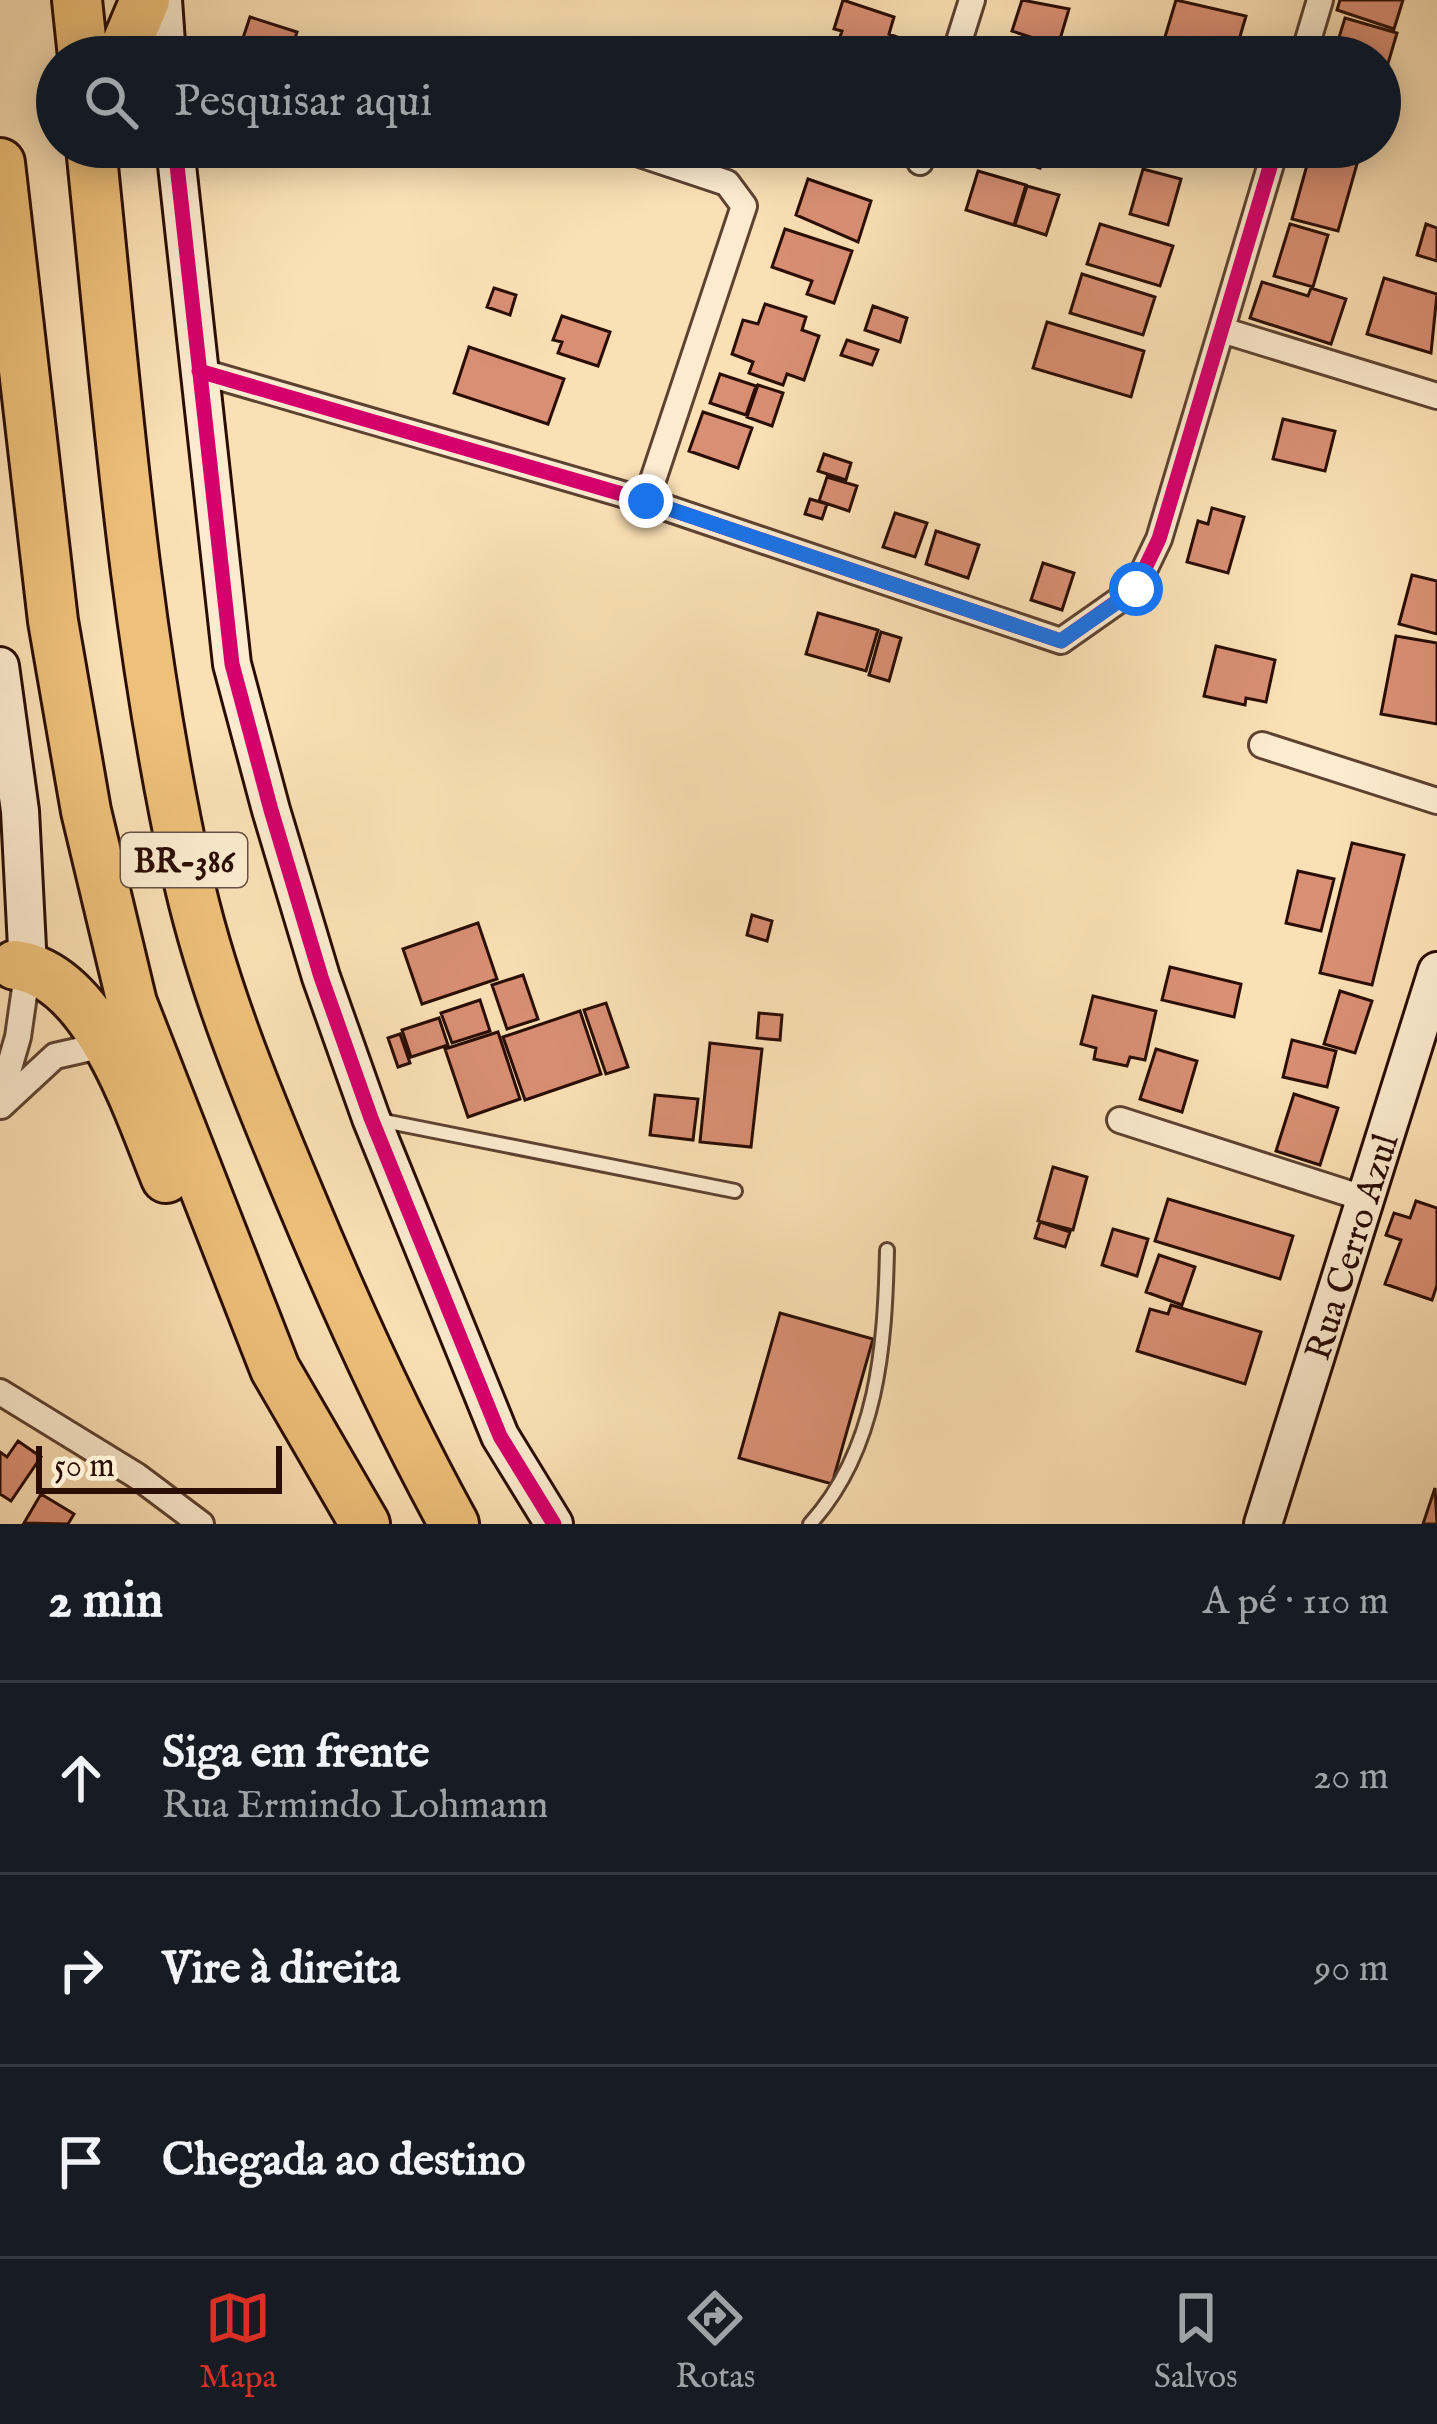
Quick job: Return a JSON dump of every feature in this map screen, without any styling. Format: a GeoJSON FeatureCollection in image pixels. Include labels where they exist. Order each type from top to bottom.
{"type":"FeatureCollection","features":[{"type":"Feature","properties":{"kind":"highway"},"geometry":{"type":"LineString","coordinates":[[77,0],[80,36]]}},
{"type":"Feature","properties":{"kind":"highway"},"geometry":{"type":"LineString","coordinates":[[130,36],[145,0]]}},
{"type":"Feature","properties":{"kind":"highway","name":"BR-386"},"geometry":{"type":"LineString","coordinates":[[0,163],[53,621],[86,811],[133,1003],[275,1369],[365,1524]]}},
{"type":"Feature","properties":{"kind":"highway","name":"BR-386"},"geometry":{"type":"LineString","coordinates":[[93,168],[138,608],[187,874],[232,1024],[275,1137],[397,1421],[454,1524]]}},
{"type":"Feature","properties":{"kind":"highway"},"geometry":{"type":"LineString","coordinates":[[21,966],[82,1006],[108,1044],[228,1316],[275,1369]]}},
{"type":"Feature","properties":{"kind":"street"},"geometry":{"type":"LineString","coordinates":[[163,0],[166,36]]}},
{"type":"Feature","properties":{"kind":"street"},"geometry":{"type":"LineString","coordinates":[[961,36],[972,0]]}},
{"type":"Feature","properties":{"kind":"street"},"geometry":{"type":"LineString","coordinates":[[1309,36],[1320,0]]}},
{"type":"Feature","properties":{"kind":"street"},"geometry":{"type":"LineString","coordinates":[[177,168],[232,664],[321,977],[371,1118],[500,1436],[554,1524]]}},
{"type":"Feature","properties":{"kind":"street"},"geometry":{"type":"LineString","coordinates":[[646,501],[744,206],[727,183],[682,168]]}},
{"type":"Feature","properties":{"kind":"street"},"geometry":{"type":"LineString","coordinates":[[199,371],[646,501],[1061,641],[1136,589],[1159,539],[1270,168]]}},
{"type":"Feature","properties":{"kind":"street"},"geometry":{"type":"LineString","coordinates":[[1222,330],[1437,396]]}},
{"type":"Feature","properties":{"kind":"street"},"geometry":{"type":"LineString","coordinates":[[0,666],[20,811],[21,966],[0,1104]]}},
{"type":"Feature","properties":{"kind":"street"},"geometry":{"type":"LineString","coordinates":[[1262,745],[1437,801]]}},
{"type":"Feature","properties":{"kind":"street"},"geometry":{"type":"LineString","coordinates":[[0,822],[21,966],[0,1059]]}},
{"type":"Feature","properties":{"kind":"street","name":"Rua Cerro Azul"},"geometry":{"type":"LineString","coordinates":[[1263,1524],[1437,971]]}},
{"type":"Feature","properties":{"kind":"street"},"geometry":{"type":"LineString","coordinates":[[0,1104],[56,1056],[108,1044]]}},
{"type":"Feature","properties":{"kind":"street"},"geometry":{"type":"LineString","coordinates":[[1120,1120],[1366,1199]]}},
{"type":"Feature","properties":{"kind":"street"},"geometry":{"type":"LineString","coordinates":[[0,1392],[137,1476],[201,1524]]}},
{"type":"Feature","properties":{"kind":"lane"},"geometry":{"type":"LineString","coordinates":[[371,1118],[736,1191]]}},
{"type":"Feature","properties":{"kind":"lane"},"geometry":{"type":"LineString","coordinates":[[810,1524],[834,1498],[866,1428],[885,1336],[887,1250]]}},
{"type":"Feature","properties":{"kind":"building"},"geometry":{"type":"Polygon","coordinates":[[[843,0],[894,17],[889,34],[894,36],[840,36],[842,31],[834,29],[843,0]]]}},
{"type":"Feature","properties":{"kind":"building"},"geometry":{"type":"Polygon","coordinates":[[[1022,0],[1069,9],[1061,36],[1012,31],[1022,0]]]}},
{"type":"Feature","properties":{"kind":"building"},"geometry":{"type":"Polygon","coordinates":[[[1176,0],[1246,16],[1240,36],[1165,36],[1176,0]]]}},
{"type":"Feature","properties":{"kind":"building"},"geometry":{"type":"Polygon","coordinates":[[[1340,0],[1403,0],[1394,29],[1337,10],[1340,0]]]}},
{"type":"Feature","properties":{"kind":"building"},"geometry":{"type":"Polygon","coordinates":[[[250,17],[297,32],[296,36],[244,36],[250,17]]]}},
{"type":"Feature","properties":{"kind":"building"},"geometry":{"type":"Polygon","coordinates":[[[1345,18],[1397,33],[1396,36],[1339,36],[1345,18]]]}},
{"type":"Feature","properties":{"kind":"building"},"geometry":{"type":"Polygon","coordinates":[[[1306,168],[1356,168],[1338,231],[1292,219],[1306,168]]]}},
{"type":"Feature","properties":{"kind":"building"},"geometry":{"type":"Polygon","coordinates":[[[1143,169],[1181,179],[1168,225],[1130,214],[1143,169]]]}},
{"type":"Feature","properties":{"kind":"building"},"geometry":{"type":"Polygon","coordinates":[[[978,171],[1026,185],[1014,225],[966,210],[978,171]]]}},
{"type":"Feature","properties":{"kind":"building"},"geometry":{"type":"Polygon","coordinates":[[[808,179],[871,201],[858,242],[796,215],[808,179]]]}},
{"type":"Feature","properties":{"kind":"building"},"geometry":{"type":"Polygon","coordinates":[[[1027,186],[1059,195],[1046,235],[1015,225],[1027,186]]]}},
{"type":"Feature","properties":{"kind":"building"},"geometry":{"type":"Polygon","coordinates":[[[1100,224],[1173,246],[1160,286],[1087,264],[1100,224]]]}},
{"type":"Feature","properties":{"kind":"building"},"geometry":{"type":"Polygon","coordinates":[[[1290,224],[1328,235],[1313,287],[1274,276],[1290,224]]]}},
{"type":"Feature","properties":{"kind":"building"},"geometry":{"type":"Polygon","coordinates":[[[1426,224],[1437,228],[1437,261],[1417,255],[1426,224]]]}},
{"type":"Feature","properties":{"kind":"building"},"geometry":{"type":"Polygon","coordinates":[[[785,229],[852,251],[834,303],[807,294],[812,281],[772,267],[785,229]]]}},
{"type":"Feature","properties":{"kind":"building"},"geometry":{"type":"Polygon","coordinates":[[[1082,274],[1155,297],[1143,335],[1070,313],[1082,274]]]}},
{"type":"Feature","properties":{"kind":"building"},"geometry":{"type":"Polygon","coordinates":[[[1384,278],[1437,294],[1431,353],[1367,334],[1384,278]]]}},
{"type":"Feature","properties":{"kind":"building"},"geometry":{"type":"Polygon","coordinates":[[[1262,282],[1308,296],[1311,288],[1346,299],[1331,344],[1250,318],[1262,282]]]}},
{"type":"Feature","properties":{"kind":"building"},"geometry":{"type":"Polygon","coordinates":[[[494,288],[516,295],[510,315],[487,307],[494,288]]]}},
{"type":"Feature","properties":{"kind":"building"},"geometry":{"type":"Polygon","coordinates":[[[765,304],[806,317],[802,330],[819,336],[804,380],[787,374],[783,385],[749,373],[753,362],[732,354],[743,320],[758,324],[765,304]]]}},
{"type":"Feature","properties":{"kind":"building"},"geometry":{"type":"Polygon","coordinates":[[[873,306],[907,318],[900,342],[865,330],[873,306]]]}},
{"type":"Feature","properties":{"kind":"building"},"geometry":{"type":"Polygon","coordinates":[[[562,316],[610,332],[598,366],[558,353],[562,342],[553,340],[562,316]]]}},
{"type":"Feature","properties":{"kind":"building"},"geometry":{"type":"Polygon","coordinates":[[[1047,322],[1144,351],[1131,397],[1033,368],[1047,322]]]}},
{"type":"Feature","properties":{"kind":"building"},"geometry":{"type":"Polygon","coordinates":[[[847,340],[878,350],[872,365],[841,355],[847,340]]]}},
{"type":"Feature","properties":{"kind":"building"},"geometry":{"type":"Polygon","coordinates":[[[469,347],[564,379],[548,424],[454,393],[469,347]]]}},
{"type":"Feature","properties":{"kind":"building"},"geometry":{"type":"Polygon","coordinates":[[[720,374],[756,386],[746,415],[710,403],[720,374]]]}},
{"type":"Feature","properties":{"kind":"building"},"geometry":{"type":"Polygon","coordinates":[[[758,385],[783,393],[772,426],[747,417],[758,385]]]}},
{"type":"Feature","properties":{"kind":"building"},"geometry":{"type":"Polygon","coordinates":[[[703,412],[752,428],[738,468],[689,451],[703,412]]]}},
{"type":"Feature","properties":{"kind":"building"},"geometry":{"type":"Polygon","coordinates":[[[1283,419],[1335,431],[1325,471],[1273,459],[1283,419]]]}},
{"type":"Feature","properties":{"kind":"building"},"geometry":{"type":"Polygon","coordinates":[[[824,454],[851,463],[846,480],[818,471],[824,454]]]}},
{"type":"Feature","properties":{"kind":"building"},"geometry":{"type":"Polygon","coordinates":[[[827,477],[857,486],[849,511],[819,501],[827,477]]]}},
{"type":"Feature","properties":{"kind":"building"},"geometry":{"type":"Polygon","coordinates":[[[810,499],[827,504],[822,519],[805,514],[810,499]]]}},
{"type":"Feature","properties":{"kind":"building"},"geometry":{"type":"Polygon","coordinates":[[[1212,508],[1244,517],[1228,573],[1187,562],[1198,521],[1208,524],[1212,508]]]}},
{"type":"Feature","properties":{"kind":"building"},"geometry":{"type":"Polygon","coordinates":[[[895,513],[927,523],[915,557],[883,547],[895,513]]]}},
{"type":"Feature","properties":{"kind":"building"},"geometry":{"type":"Polygon","coordinates":[[[936,531],[979,545],[968,578],[926,564],[936,531]]]}},
{"type":"Feature","properties":{"kind":"building"},"geometry":{"type":"Polygon","coordinates":[[[1043,563],[1074,573],[1062,610],[1031,600],[1043,563]]]}},
{"type":"Feature","properties":{"kind":"building"},"geometry":{"type":"Polygon","coordinates":[[[1412,575],[1437,581],[1437,634],[1399,624],[1412,575]]]}},
{"type":"Feature","properties":{"kind":"building"},"geometry":{"type":"Polygon","coordinates":[[[818,613],[878,630],[866,671],[806,654],[818,613]]]}},
{"type":"Feature","properties":{"kind":"building"},"geometry":{"type":"Polygon","coordinates":[[[881,632],[901,638],[889,681],[869,675],[881,632]]]}},
{"type":"Feature","properties":{"kind":"building"},"geometry":{"type":"Polygon","coordinates":[[[1396,636],[1437,643],[1437,724],[1381,714],[1396,636]]]}},
{"type":"Feature","properties":{"kind":"building"},"geometry":{"type":"Polygon","coordinates":[[[1216,646],[1275,660],[1266,702],[1246,698],[1245,705],[1204,696],[1216,646]]]}},
{"type":"Feature","properties":{"kind":"building"},"geometry":{"type":"Polygon","coordinates":[[[1352,843],[1404,855],[1372,985],[1320,973],[1352,843]]]}},
{"type":"Feature","properties":{"kind":"building"},"geometry":{"type":"Polygon","coordinates":[[[1298,871],[1334,879],[1321,931],[1286,923],[1298,871]]]}},
{"type":"Feature","properties":{"kind":"building"},"geometry":{"type":"Polygon","coordinates":[[[752,915],[772,921],[767,941],[747,935],[752,915]]]}},
{"type":"Feature","properties":{"kind":"building"},"geometry":{"type":"Polygon","coordinates":[[[478,923],[497,979],[422,1004],[403,949],[478,923]]]}},
{"type":"Feature","properties":{"kind":"building"},"geometry":{"type":"Polygon","coordinates":[[[1170,967],[1241,984],[1234,1017],[1162,1000],[1170,967]]]}},
{"type":"Feature","properties":{"kind":"building"},"geometry":{"type":"Polygon","coordinates":[[[523,975],[538,1019],[507,1029],[492,985],[523,975]]]}},
{"type":"Feature","properties":{"kind":"building"},"geometry":{"type":"Polygon","coordinates":[[[1340,991],[1372,1001],[1355,1053],[1324,1044],[1340,991]]]}},
{"type":"Feature","properties":{"kind":"building"},"geometry":{"type":"Polygon","coordinates":[[[1093,996],[1156,1011],[1145,1060],[1130,1057],[1127,1066],[1094,1059],[1096,1048],[1081,1044],[1093,996]]]}},
{"type":"Feature","properties":{"kind":"building"},"geometry":{"type":"Polygon","coordinates":[[[480,1000],[490,1031],[452,1043],[441,1013],[480,1000]]]}},
{"type":"Feature","properties":{"kind":"building"},"geometry":{"type":"Polygon","coordinates":[[[606,1003],[628,1067],[606,1074],[584,1010],[606,1003]]]}},
{"type":"Feature","properties":{"kind":"building"},"geometry":{"type":"Polygon","coordinates":[[[580,1011],[601,1074],[525,1100],[503,1037],[580,1011]]]}},
{"type":"Feature","properties":{"kind":"building"},"geometry":{"type":"Polygon","coordinates":[[[759,1013],[782,1015],[780,1040],[757,1038],[759,1013]]]}},
{"type":"Feature","properties":{"kind":"building"},"geometry":{"type":"Polygon","coordinates":[[[439,1018],[448,1045],[411,1057],[402,1030],[439,1018]]]}},
{"type":"Feature","properties":{"kind":"building"},"geometry":{"type":"Polygon","coordinates":[[[498,1032],[520,1099],[468,1117],[445,1049],[498,1032]]]}},
{"type":"Feature","properties":{"kind":"building"},"geometry":{"type":"Polygon","coordinates":[[[400,1034],[410,1063],[398,1067],[388,1038],[400,1034]]]}},
{"type":"Feature","properties":{"kind":"building"},"geometry":{"type":"Polygon","coordinates":[[[1292,1040],[1336,1051],[1327,1087],[1283,1077],[1292,1040]]]}},
{"type":"Feature","properties":{"kind":"building"},"geometry":{"type":"Polygon","coordinates":[[[710,1043],[762,1049],[751,1147],[700,1142],[710,1043]]]}},
{"type":"Feature","properties":{"kind":"building"},"geometry":{"type":"Polygon","coordinates":[[[1156,1049],[1197,1061],[1182,1112],[1140,1099],[1156,1049]]]}},
{"type":"Feature","properties":{"kind":"building"},"geometry":{"type":"Polygon","coordinates":[[[1294,1094],[1338,1108],[1320,1165],[1276,1151],[1294,1094]]]}},
{"type":"Feature","properties":{"kind":"building"},"geometry":{"type":"Polygon","coordinates":[[[655,1095],[698,1099],[693,1140],[650,1135],[655,1095]]]}},
{"type":"Feature","properties":{"kind":"building"},"geometry":{"type":"Polygon","coordinates":[[[1053,1167],[1087,1177],[1073,1230],[1038,1221],[1053,1167]]]}},
{"type":"Feature","properties":{"kind":"building"},"geometry":{"type":"Polygon","coordinates":[[[1168,1199],[1293,1236],[1280,1279],[1155,1241],[1168,1199]]]}},
{"type":"Feature","properties":{"kind":"building"},"geometry":{"type":"Polygon","coordinates":[[[1416,1201],[1437,1208],[1437,1285],[1432,1300],[1385,1284],[1401,1240],[1386,1235],[1394,1213],[1410,1218],[1416,1201]]]}},
{"type":"Feature","properties":{"kind":"building"},"geometry":{"type":"Polygon","coordinates":[[[1040,1222],[1070,1232],[1065,1247],[1035,1238],[1040,1222]]]}},
{"type":"Feature","properties":{"kind":"building"},"geometry":{"type":"Polygon","coordinates":[[[1113,1229],[1148,1239],[1137,1276],[1102,1265],[1113,1229]]]}},
{"type":"Feature","properties":{"kind":"building"},"geometry":{"type":"Polygon","coordinates":[[[1159,1255],[1195,1267],[1182,1305],[1146,1292],[1159,1255]]]}},
{"type":"Feature","properties":{"kind":"building"},"geometry":{"type":"Polygon","coordinates":[[[1171,1305],[1261,1332],[1245,1384],[1137,1351],[1150,1309],[1168,1314],[1171,1305]]]}},
{"type":"Feature","properties":{"kind":"building"},"geometry":{"type":"Polygon","coordinates":[[[780,1313],[873,1339],[832,1484],[739,1458],[780,1313]]]}},
{"type":"Feature","properties":{"kind":"building"},"geometry":{"type":"Polygon","coordinates":[[[18,1441],[41,1457],[11,1501],[0,1494],[0,1452],[7,1457],[18,1441]]]}},
{"type":"Feature","properties":{"kind":"building"},"geometry":{"type":"Polygon","coordinates":[[[1435,1488],[1437,1524],[1423,1524],[1435,1488]]]}},
{"type":"Feature","properties":{"kind":"building"},"geometry":{"type":"Polygon","coordinates":[[[41,1494],[74,1514],[68,1524],[24,1523],[41,1494]]]}},
{"type":"Feature","properties":{"kind":"cycle path"},"geometry":{"type":"LineString","coordinates":[[177,168],[232,664],[271,810],[321,977],[371,1118],[500,1436],[554,1524]]}},
{"type":"Feature","properties":{"kind":"cycle path"},"geometry":{"type":"LineString","coordinates":[[199,371],[646,501],[1061,641],[1135,589],[1159,539],[1270,168]]}},
{"type":"Feature","properties":{"kind":"route"},"geometry":{"type":"LineString","coordinates":[[646,501],[1061,641],[1136,589]]}}]}
